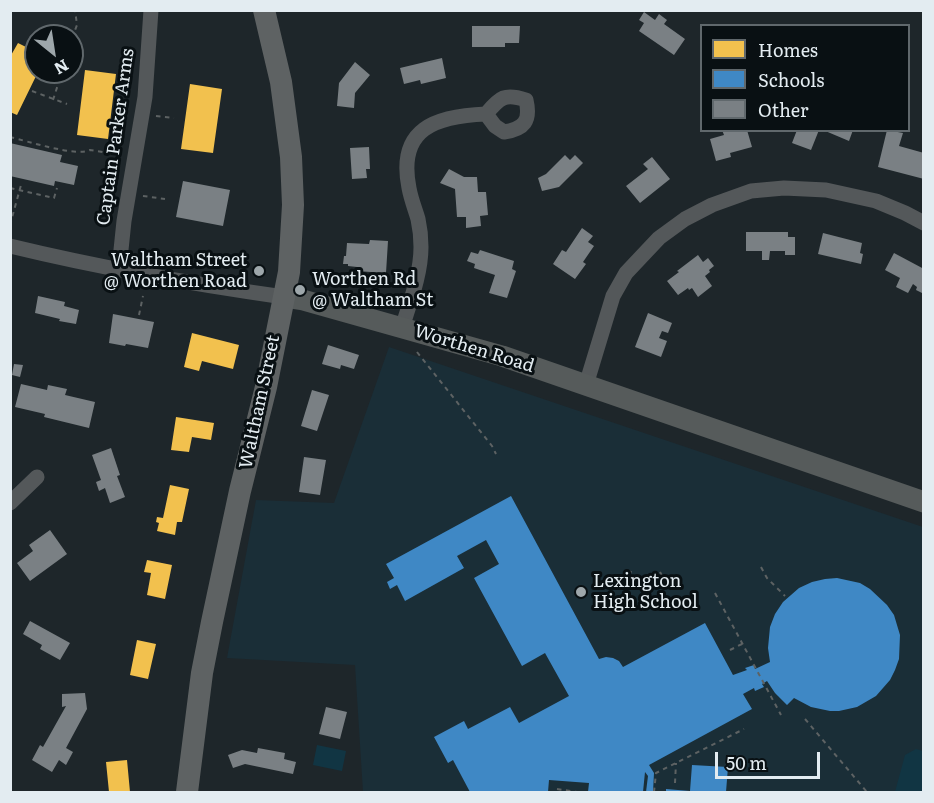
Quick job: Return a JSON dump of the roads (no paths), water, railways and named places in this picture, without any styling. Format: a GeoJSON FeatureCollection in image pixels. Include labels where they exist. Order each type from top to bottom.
{"type":"FeatureCollection","features":[{"type":"Feature","properties":{"kind":"main road","name":"Waltham Street"},"geometry":{"type":"LineString","coordinates":[[187,792],[202,673],[210,630],[240,491],[266,387],[289,272],[293,205],[291,158],[281,82],[264,10]]}},
{"type":"Feature","properties":{"kind":"main road","name":"Worthen Road"},"geometry":{"type":"LineString","coordinates":[[285,297],[303,300],[502,356],[924,502]]}},
{"type":"Feature","properties":{"kind":"street","name":"Captain Parker Arms"},"geometry":{"type":"LineString","coordinates":[[119,269],[124,221],[145,96],[151,10]]}},
{"type":"Feature","properties":{"kind":"street"},"geometry":{"type":"LineString","coordinates":[[402,328],[417,279],[421,249],[418,221],[408,188],[407,164],[410,146],[421,130],[440,121],[470,114],[486,114]]}},
{"type":"Feature","properties":{"kind":"street"},"geometry":{"type":"LineString","coordinates":[[586,385],[613,296],[626,273],[659,238],[685,219],[712,205],[751,191],[784,188],[826,190],[876,201],[924,223]]}},
{"type":"Feature","properties":{"kind":"street","name":"Worthen Road"},"geometry":{"type":"LineString","coordinates":[[10,246],[201,285],[285,297]]}},
{"type":"Feature","properties":{"kind":"street"},"geometry":{"type":"LineString","coordinates":[[10,503],[37,477]]}},
{"type":"Feature","properties":{"kind":"place","name":"Waltham Street @ Worthen Road"},"geometry":{"type":"Point","coordinates":[259,271]}},
{"type":"Feature","properties":{"kind":"place","name":"Worthen Rd @ Waltham St"},"geometry":{"type":"Point","coordinates":[300,290]}},
{"type":"Feature","properties":{"kind":"place","name":"Lexington High School"},"geometry":{"type":"Point","coordinates":[581,592]}}]}
